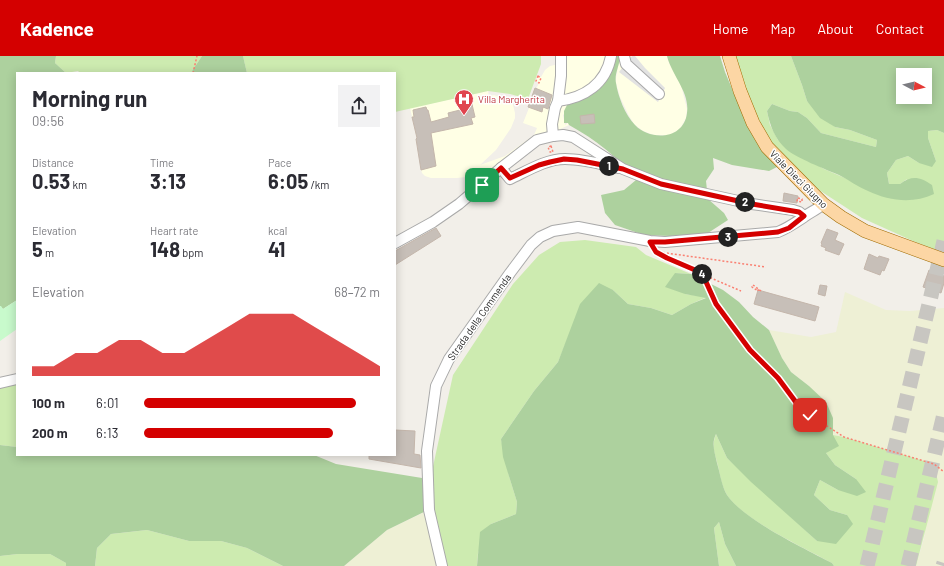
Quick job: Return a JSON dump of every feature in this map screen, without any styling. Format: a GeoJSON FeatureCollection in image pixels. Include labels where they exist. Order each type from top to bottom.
{"type":"FeatureCollection","features":[{"type":"Feature","properties":{"kind":"main road","name":"Viale Dieci Giugno"},"geometry":{"type":"LineString","coordinates":[[729,56],[740,91],[753,123],[768,147],[823,204],[865,230],[944,260]]}},
{"type":"Feature","properties":{"kind":"street"},"geometry":{"type":"LineString","coordinates":[[552,141],[552,124],[558,101],[561,76],[561,56]]}},
{"type":"Feature","properties":{"kind":"street"},"geometry":{"type":"LineString","coordinates":[[558,101],[567,100],[590,91],[603,77],[611,56]]}},
{"type":"Feature","properties":{"kind":"street"},"geometry":{"type":"LineString","coordinates":[[624,56],[626,64],[659,94]]}},
{"type":"Feature","properties":{"kind":"street"},"geometry":{"type":"LineString","coordinates":[[396,242],[434,222],[459,204],[537,140],[552,141],[564,135],[573,137],[623,169]]}},
{"type":"Feature","properties":{"kind":"street"},"geometry":{"type":"LineString","coordinates":[[501,168],[510,178],[539,165],[564,159],[577,160],[623,169],[661,184],[752,204],[793,210],[804,216]]}},
{"type":"Feature","properties":{"kind":"street","name":"Strada della Commenda"},"geometry":{"type":"LineString","coordinates":[[442,566],[429,510],[427,451],[436,386],[449,359],[510,272],[531,245],[540,237],[553,231],[578,227],[650,242],[778,232],[789,228],[804,216],[819,209],[823,204]]}},
{"type":"Feature","properties":{"kind":"street"},"geometry":{"type":"LineString","coordinates":[[0,383],[16,379]]}},
{"type":"Feature","properties":{"kind":"path"},"geometry":{"type":"LineString","coordinates":[[192,72],[198,56]]}},
{"type":"Feature","properties":{"kind":"path"},"geometry":{"type":"LineString","coordinates":[[546,148],[548,153]]}},
{"type":"Feature","properties":{"kind":"path"},"geometry":{"type":"LineString","coordinates":[[650,242],[656,252],[667,258],[740,291]]}},
{"type":"Feature","properties":{"kind":"path"},"geometry":{"type":"LineString","coordinates":[[656,252],[766,267]]}},
{"type":"Feature","properties":{"kind":"path"},"geometry":{"type":"LineString","coordinates":[[702,273],[716,304],[750,350],[778,378],[798,405],[810,415],[844,437],[934,464],[944,472]]}},
{"type":"Feature","properties":{"kind":"shaded area","name":"Villa Margherita"},"geometry":{"type":"Polygon","coordinates":[[[558,56],[617,56],[611,72],[563,115],[565,125],[568,123],[569,125],[547,135],[493,168],[467,177],[431,178],[422,173],[417,138],[410,108],[488,91],[489,96],[494,95],[509,101],[513,105],[515,113],[515,118],[511,128],[496,150],[480,165],[505,156],[534,135],[537,128],[523,123],[535,88],[536,89],[539,83],[536,81],[538,76],[541,77],[545,70],[550,66],[559,64],[558,56]]]}},
{"type":"Feature","properties":{"kind":"shaded area"},"geometry":{"type":"Polygon","coordinates":[[[620,56],[667,56],[669,63],[681,85],[687,109],[686,118],[677,131],[669,135],[654,135],[643,131],[634,124],[620,97],[616,83],[620,56]]]}},
{"type":"Feature","properties":{"kind":"shaded area"},"geometry":{"type":"Polygon","coordinates":[[[632,56],[635,56],[665,88],[658,102],[619,72],[632,56]]]}},
{"type":"Feature","properties":{"kind":"shaded area"},"geometry":{"type":"Polygon","coordinates":[[[845,292],[886,310],[910,311],[944,308],[944,566],[916,566],[924,538],[934,465],[844,437],[833,435],[833,418],[809,386],[791,372],[782,358],[769,330],[811,337],[836,332],[845,292]]]}},
{"type":"Feature","properties":{"kind":"shaded area"},"geometry":{"type":"Polygon","coordinates":[[[429,510],[442,566],[344,566],[387,530],[429,510]]]}},
{"type":"Feature","properties":{"kind":"green space"},"geometry":{"type":"Polygon","coordinates":[[[0,56],[56,56],[55,63],[65,72],[16,72],[16,301],[3,309],[0,306],[0,56]]]}},
{"type":"Feature","properties":{"kind":"green space"},"geometry":{"type":"Polygon","coordinates":[[[56,56],[202,56],[192,72],[65,72],[55,63],[56,56]]]}},
{"type":"Feature","properties":{"kind":"green space"},"geometry":{"type":"Polygon","coordinates":[[[202,56],[243,56],[247,72],[192,72],[202,56]]]}},
{"type":"Feature","properties":{"kind":"green space"},"geometry":{"type":"Polygon","coordinates":[[[243,56],[541,56],[541,64],[528,99],[510,94],[488,91],[396,112],[396,72],[247,72],[243,56]]]}},
{"type":"Feature","properties":{"kind":"green space"},"geometry":{"type":"Polygon","coordinates":[[[617,56],[620,56],[616,76],[618,94],[631,121],[641,130],[649,134],[666,135],[680,129],[685,122],[687,113],[686,98],[667,56],[720,56],[725,72],[747,124],[779,166],[769,171],[732,165],[713,158],[714,169],[706,181],[708,199],[724,213],[728,220],[708,233],[670,236],[644,235],[615,225],[605,213],[601,195],[624,190],[636,180],[629,171],[606,149],[568,123],[564,123],[564,111],[568,103],[611,72],[617,56]]]}},
{"type":"Feature","properties":{"kind":"green space"},"geometry":{"type":"Polygon","coordinates":[[[732,56],[791,56],[807,101],[835,127],[850,130],[877,140],[876,147],[821,133],[807,118],[798,112],[790,111],[772,104],[767,111],[770,125],[778,140],[824,169],[894,199],[907,179],[900,184],[889,184],[887,173],[896,160],[908,156],[919,163],[936,161],[928,138],[928,131],[937,130],[944,133],[944,253],[862,218],[819,190],[766,138],[732,56]]]}},
{"type":"Feature","properties":{"kind":"green space"},"geometry":{"type":"Polygon","coordinates":[[[791,56],[944,56],[944,133],[937,130],[928,131],[928,138],[936,161],[932,167],[919,163],[908,156],[896,160],[887,173],[889,184],[900,184],[908,179],[916,178],[924,180],[932,185],[934,194],[909,200],[884,197],[864,189],[839,175],[803,160],[786,149],[776,137],[770,122],[767,111],[772,104],[790,111],[798,112],[807,118],[821,133],[876,147],[877,140],[850,130],[835,127],[820,118],[807,101],[791,56]]]}},
{"type":"Feature","properties":{"kind":"green space"},"geometry":{"type":"Polygon","coordinates":[[[585,240],[636,247],[646,255],[691,274],[675,273],[685,294],[707,297],[672,315],[651,308],[628,304],[613,290],[569,335],[558,362],[534,391],[501,439],[509,476],[517,502],[516,514],[491,524],[478,553],[477,566],[442,566],[429,510],[432,471],[453,375],[513,284],[539,255],[560,242],[585,240]]]}},
{"type":"Feature","properties":{"kind":"green space"},"geometry":{"type":"Polygon","coordinates":[[[675,273],[691,274],[723,290],[739,302],[753,317],[769,330],[782,358],[791,372],[826,402],[833,418],[833,435],[839,446],[826,453],[835,465],[856,479],[866,492],[857,496],[838,490],[820,480],[814,495],[830,510],[847,515],[853,524],[836,544],[817,541],[751,482],[727,458],[716,434],[714,452],[724,488],[727,495],[735,504],[760,524],[832,563],[834,566],[736,566],[725,544],[719,522],[714,528],[719,566],[477,566],[480,532],[491,524],[516,514],[517,502],[503,457],[501,439],[534,391],[558,362],[580,304],[599,283],[613,290],[628,304],[651,308],[672,315],[691,304],[706,298],[685,294],[665,287],[675,273]]]}},
{"type":"Feature","properties":{"kind":"green space"},"geometry":{"type":"Polygon","coordinates":[[[16,301],[16,330],[0,341],[0,306],[3,309],[16,301]]]}},
{"type":"Feature","properties":{"kind":"green space"},"geometry":{"type":"Polygon","coordinates":[[[16,382],[16,447],[0,445],[0,387],[16,382]]]}},
{"type":"Feature","properties":{"kind":"green space"},"geometry":{"type":"Polygon","coordinates":[[[716,434],[727,458],[817,541],[847,515],[830,510],[814,495],[820,480],[838,490],[856,479],[835,465],[826,453],[833,435],[934,464],[938,482],[916,566],[834,566],[832,563],[760,524],[735,504],[725,492],[714,450],[716,434]]]}},
{"type":"Feature","properties":{"kind":"green space"},"geometry":{"type":"Polygon","coordinates":[[[0,445],[16,447],[16,456],[316,456],[336,464],[422,478],[426,511],[387,530],[344,566],[283,566],[247,548],[221,541],[189,541],[147,530],[111,534],[97,548],[95,566],[66,566],[66,563],[50,554],[18,554],[0,556],[0,445]]]}},
{"type":"Feature","properties":{"kind":"green space"},"geometry":{"type":"Polygon","coordinates":[[[719,522],[725,544],[736,566],[719,566],[714,528],[719,522]]]}},
{"type":"Feature","properties":{"kind":"green space"},"geometry":{"type":"Polygon","coordinates":[[[147,530],[189,541],[221,541],[247,548],[283,566],[95,566],[97,548],[111,534],[147,530]]]}},
{"type":"Feature","properties":{"kind":"green space"},"geometry":{"type":"Polygon","coordinates":[[[18,554],[50,554],[66,563],[66,566],[0,566],[0,556],[18,554]]]}},
{"type":"Feature","properties":{"kind":"building"},"geometry":{"type":"Polygon","coordinates":[[[535,88],[552,95],[548,109],[543,107],[542,112],[528,107],[535,88]]]}},
{"type":"Feature","properties":{"kind":"building"},"geometry":{"type":"Polygon","coordinates":[[[471,100],[475,117],[471,118],[473,124],[431,133],[436,166],[421,170],[417,138],[412,117],[414,117],[413,110],[426,107],[431,122],[449,117],[448,113],[464,109],[462,102],[471,100]]]}},
{"type":"Feature","properties":{"kind":"building"},"geometry":{"type":"Polygon","coordinates":[[[594,114],[595,123],[581,124],[580,116],[594,114]]]}},
{"type":"Feature","properties":{"kind":"building"},"geometry":{"type":"Polygon","coordinates":[[[784,193],[798,196],[797,203],[783,201],[784,193]]]}},
{"type":"Feature","properties":{"kind":"building"},"geometry":{"type":"Polygon","coordinates":[[[436,228],[441,236],[396,264],[396,250],[436,228]]]}},
{"type":"Feature","properties":{"kind":"building"},"geometry":{"type":"Polygon","coordinates":[[[827,229],[838,233],[835,240],[844,244],[839,255],[825,250],[826,248],[821,246],[827,229]]]}},
{"type":"Feature","properties":{"kind":"building"},"geometry":{"type":"Polygon","coordinates":[[[869,254],[878,258],[879,256],[889,259],[884,271],[882,270],[880,275],[864,269],[869,254]]]}},
{"type":"Feature","properties":{"kind":"building"},"geometry":{"type":"Polygon","coordinates":[[[929,270],[944,276],[944,283],[941,293],[923,287],[929,270]]]}},
{"type":"Feature","properties":{"kind":"building"},"geometry":{"type":"Polygon","coordinates":[[[820,285],[827,286],[825,296],[818,294],[820,285]]]}},
{"type":"Feature","properties":{"kind":"building"},"geometry":{"type":"Polygon","coordinates":[[[758,290],[819,307],[815,321],[754,304],[758,290]]]}},
{"type":"Feature","properties":{"kind":"building"},"geometry":{"type":"Polygon","coordinates":[[[396,430],[415,431],[414,454],[420,455],[421,468],[369,459],[369,456],[396,456],[396,430]]]}},
{"type":"Feature","properties":{"kind":"tunnel"},"geometry":{"type":"LineString","coordinates":[[867,566],[944,241]]}},
{"type":"Feature","properties":{"kind":"tunnel"},"geometry":{"type":"LineString","coordinates":[[908,566],[944,414]]}},
{"type":"Feature","properties":{"kind":"place","name":"Villa Margherita"},"geometry":{"type":"Point","coordinates":[464,116]}},
{"type":"Feature","properties":{"kind":"route"},"geometry":{"type":"LineString","coordinates":[[482,185],[501,168],[510,178],[539,165],[550,162],[564,159],[577,160],[623,169],[661,184],[752,204],[799,212],[804,216],[789,228],[778,232],[650,242],[656,252],[702,273],[716,304],[736,329],[750,350],[778,378],[798,405],[810,415]]}}]}
